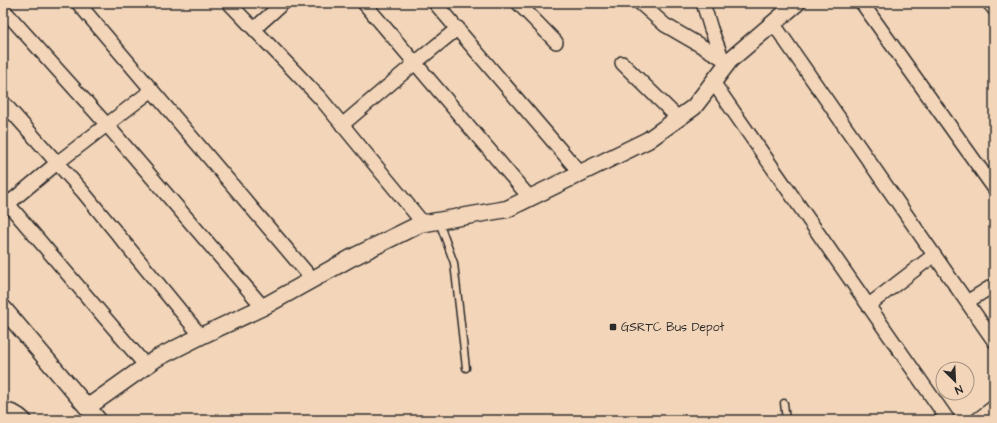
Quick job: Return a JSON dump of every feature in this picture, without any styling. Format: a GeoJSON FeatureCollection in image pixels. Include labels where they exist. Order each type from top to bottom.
{"type":"FeatureCollection","features":[{"type":"Feature","properties":{"kind":"street"},"geometry":{"type":"LineString","coordinates":[[78,3],[312,280]]}},
{"type":"Feature","properties":{"kind":"street"},"geometry":{"type":"LineString","coordinates":[[229,3],[321,99],[342,125],[431,222]]}},
{"type":"Feature","properties":{"kind":"street"},"geometry":{"type":"LineString","coordinates":[[254,29],[283,3]]}},
{"type":"Feature","properties":{"kind":"street"},"geometry":{"type":"LineString","coordinates":[[364,3],[530,198]]}},
{"type":"Feature","properties":{"kind":"street"},"geometry":{"type":"LineString","coordinates":[[435,3],[458,28],[581,174]]}},
{"type":"Feature","properties":{"kind":"street"},"geometry":{"type":"LineString","coordinates":[[518,3],[556,42]]}},
{"type":"Feature","properties":{"kind":"street"},"geometry":{"type":"LineString","coordinates":[[640,3],[664,25],[724,62]]}},
{"type":"Feature","properties":{"kind":"street"},"geometry":{"type":"LineString","coordinates":[[703,3],[724,62]]}},
{"type":"Feature","properties":{"kind":"street"},"geometry":{"type":"LineString","coordinates":[[862,3],[994,188]]}},
{"type":"Feature","properties":{"kind":"street"},"geometry":{"type":"LineString","coordinates":[[989,3],[994,9]]}},
{"type":"Feature","properties":{"kind":"street"},"geometry":{"type":"LineString","coordinates":[[88,407],[157,358],[263,307],[351,258],[431,222],[507,210],[648,140],[694,107],[713,82],[724,62],[730,60],[795,4]]}},
{"type":"Feature","properties":{"kind":"street"},"geometry":{"type":"LineString","coordinates":[[3,9],[107,125],[263,307]]}},
{"type":"Feature","properties":{"kind":"street"},"geometry":{"type":"LineString","coordinates":[[774,23],[994,341]]}},
{"type":"Feature","properties":{"kind":"street"},"geometry":{"type":"LineString","coordinates":[[342,125],[458,28]]}},
{"type":"Feature","properties":{"kind":"street"},"geometry":{"type":"LineString","coordinates":[[622,63],[678,118]]}},
{"type":"Feature","properties":{"kind":"street"},"geometry":{"type":"LineString","coordinates":[[713,82],[948,420]]}},
{"type":"Feature","properties":{"kind":"street"},"geometry":{"type":"LineString","coordinates":[[146,366],[4,203],[152,90]]}},
{"type":"Feature","properties":{"kind":"street"},"geometry":{"type":"LineString","coordinates":[[3,102],[83,192],[201,336]]}},
{"type":"Feature","properties":{"kind":"street"},"geometry":{"type":"LineString","coordinates":[[869,305],[934,255]]}},
{"type":"Feature","properties":{"kind":"street"},"geometry":{"type":"LineString","coordinates":[[967,302],[994,285]]}},
{"type":"Feature","properties":{"kind":"street"},"geometry":{"type":"LineString","coordinates":[[3,308],[98,420]]}},
{"type":"Feature","properties":{"kind":"street"},"geometry":{"type":"LineString","coordinates":[[977,420],[994,407]]}},
{"type":"Feature","properties":{"kind":"street"},"geometry":{"type":"LineString","coordinates":[[3,409],[14,412],[25,420]]}},
{"type":"Feature","properties":{"kind":"lane"},"geometry":{"type":"LineString","coordinates":[[431,222],[454,263],[466,368]]}},
{"type":"Feature","properties":{"kind":"lane"},"geometry":{"type":"LineString","coordinates":[[784,403],[786,420]]}},
{"type":"Feature","properties":{"kind":"place","name":"GSRTC Bus Depot"},"geometry":{"type":"Point","coordinates":[613,327]}}]}
